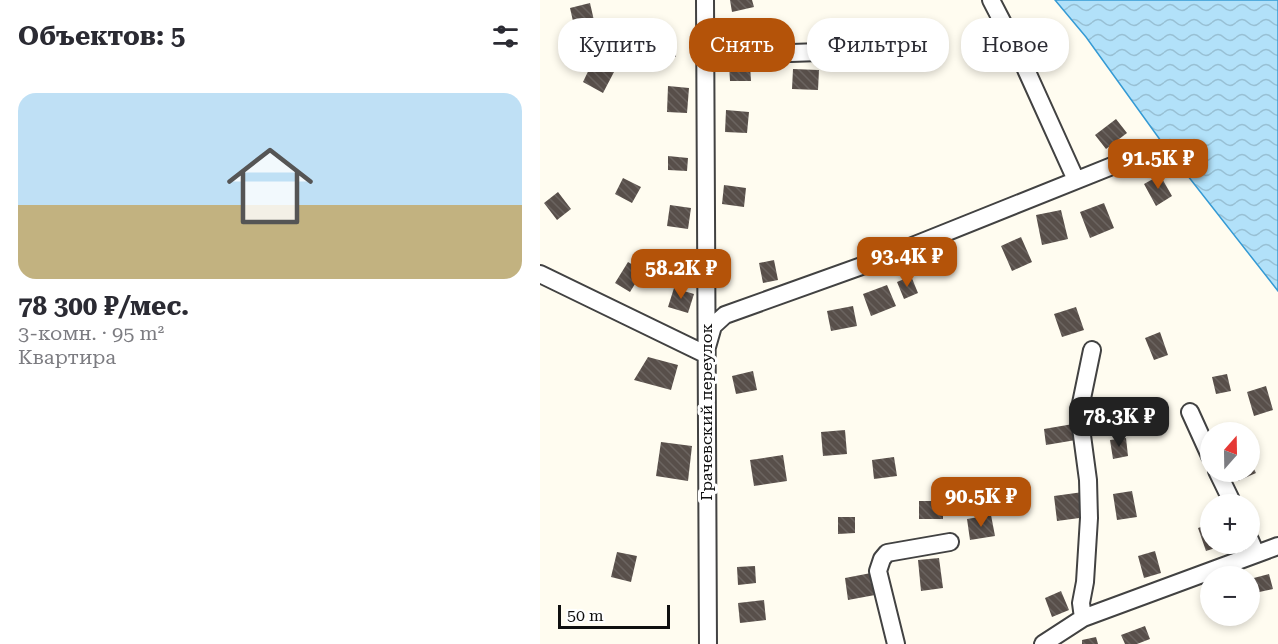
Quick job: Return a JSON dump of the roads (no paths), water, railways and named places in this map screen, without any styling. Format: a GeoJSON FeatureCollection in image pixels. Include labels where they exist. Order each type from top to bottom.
{"type":"FeatureCollection","features":[{"type":"Feature","properties":{"kind":"street","name":"Грачевский переулок"},"geometry":{"type":"LineString","coordinates":[[705,0],[705,18]]}},
{"type":"Feature","properties":{"kind":"street"},"geometry":{"type":"LineString","coordinates":[[991,0],[1019,54],[1076,180]]}},
{"type":"Feature","properties":{"kind":"street","name":"Грачевский переулок"},"geometry":{"type":"LineString","coordinates":[[705,72],[708,644]]}},
{"type":"Feature","properties":{"kind":"street"},"geometry":{"type":"LineString","coordinates":[[540,274],[705,354],[713,326],[725,315],[870,263],[1152,150]]}},
{"type":"Feature","properties":{"kind":"street"},"geometry":{"type":"LineString","coordinates":[[1083,618],[1081,603],[1087,561],[1088,489],[1079,413],[1092,350]]}},
{"type":"Feature","properties":{"kind":"street"},"geometry":{"type":"LineString","coordinates":[[1190,412],[1200,434]]}},
{"type":"Feature","properties":{"kind":"street"},"geometry":{"type":"LineString","coordinates":[[896,644],[878,571],[882,560],[887,553],[950,542]]}},
{"type":"Feature","properties":{"kind":"street"},"geometry":{"type":"LineString","coordinates":[[1260,547],[1278,546]]}},
{"type":"Feature","properties":{"kind":"street"},"geometry":{"type":"LineString","coordinates":[[1043,644],[1083,618],[1236,554]]}},
{"type":"Feature","properties":{"kind":"water"},"geometry":{"type":"Polygon","coordinates":[[[1055,0],[1278,0],[1278,291],[1166,148],[1086,37],[1055,0]]]}}]}
